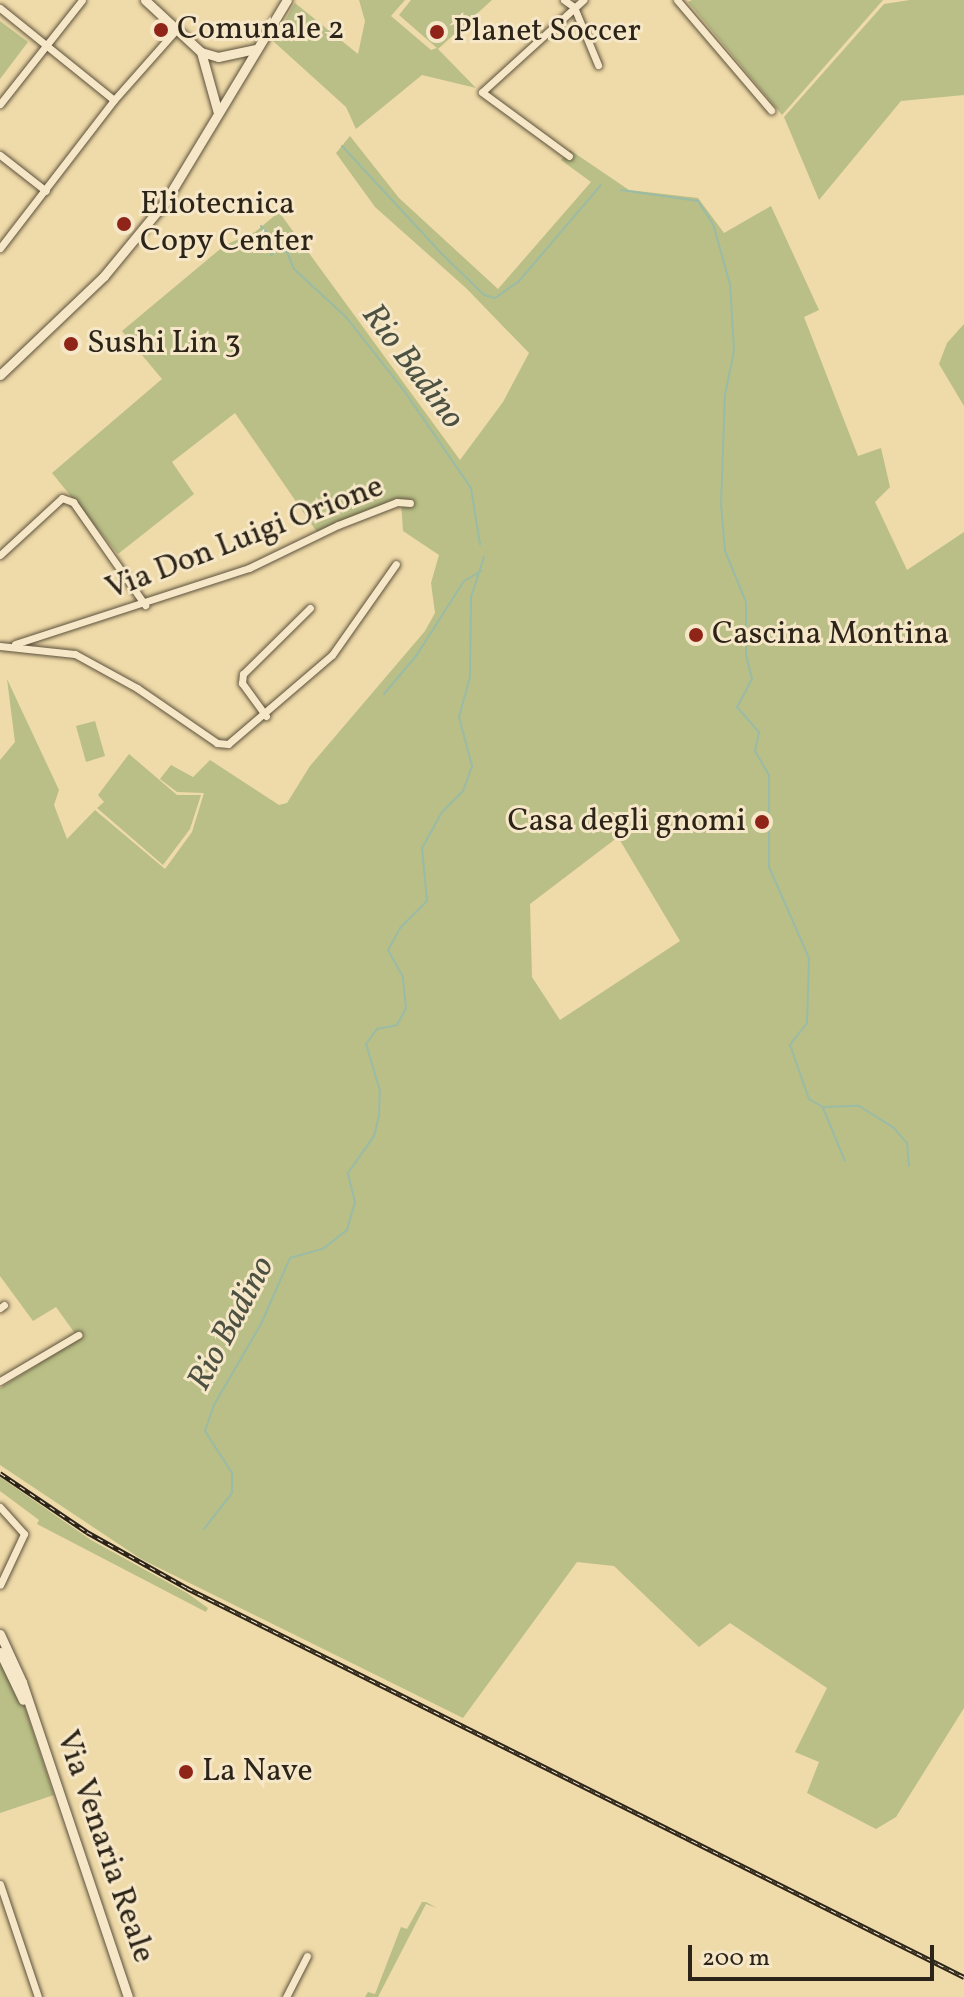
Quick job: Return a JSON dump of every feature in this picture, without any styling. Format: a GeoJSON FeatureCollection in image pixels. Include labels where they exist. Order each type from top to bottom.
{"type":"FeatureCollection","features":[{"type":"Feature","properties":{"kind":"street"},"geometry":{"type":"LineString","coordinates":[[0,104],[82,0]]}},
{"type":"Feature","properties":{"kind":"street"},"geometry":{"type":"LineString","coordinates":[[145,0],[201,52],[213,80],[218,113]]}},
{"type":"Feature","properties":{"kind":"street"},"geometry":{"type":"LineString","coordinates":[[0,375],[138,238],[182,178],[287,0]]}},
{"type":"Feature","properties":{"kind":"street"},"geometry":{"type":"LineString","coordinates":[[564,0],[574,7],[598,65]]}},
{"type":"Feature","properties":{"kind":"street"},"geometry":{"type":"LineString","coordinates":[[569,156],[482,92],[583,0]]}},
{"type":"Feature","properties":{"kind":"street"},"geometry":{"type":"LineString","coordinates":[[677,0],[771,110]]}},
{"type":"Feature","properties":{"kind":"street"},"geometry":{"type":"LineString","coordinates":[[0,8],[114,100]]}},
{"type":"Feature","properties":{"kind":"street"},"geometry":{"type":"LineString","coordinates":[[0,248],[114,100],[176,30]]}},
{"type":"Feature","properties":{"kind":"street"},"geometry":{"type":"LineString","coordinates":[[201,52],[231,55],[257,49]]}},
{"type":"Feature","properties":{"kind":"street"},"geometry":{"type":"LineString","coordinates":[[231,55],[244,72]]}},
{"type":"Feature","properties":{"kind":"street"},"geometry":{"type":"LineString","coordinates":[[213,80],[235,85]]}},
{"type":"Feature","properties":{"kind":"street"},"geometry":{"type":"LineString","coordinates":[[0,155],[46,191]]}},
{"type":"Feature","properties":{"kind":"street"},"geometry":{"type":"LineString","coordinates":[[0,555],[62,498],[73,502],[145,605]]}},
{"type":"Feature","properties":{"kind":"street","name":"Via Don Luigi Orione"},"geometry":{"type":"LineString","coordinates":[[3,646],[145,605],[249,568],[397,502],[410,503]]}},
{"type":"Feature","properties":{"kind":"street"},"geometry":{"type":"LineString","coordinates":[[3,646],[75,654],[137,688],[217,743],[242,737],[340,646],[396,564]]}},
{"type":"Feature","properties":{"kind":"street"},"geometry":{"type":"LineString","coordinates":[[266,716],[242,683],[243,674],[310,608]]}},
{"type":"Feature","properties":{"kind":"street"},"geometry":{"type":"LineString","coordinates":[[0,1381],[78,1335]]}},
{"type":"Feature","properties":{"kind":"street"},"geometry":{"type":"LineString","coordinates":[[0,1507],[24,1534],[0,1585]]}},
{"type":"Feature","properties":{"kind":"street","name":"Via Venaria Reale"},"geometry":{"type":"LineString","coordinates":[[0,1634],[128,1997]]}},
{"type":"Feature","properties":{"kind":"street","name":"Via Venaria Reale"},"geometry":{"type":"LineString","coordinates":[[0,1652],[30,1713]]}},
{"type":"Feature","properties":{"kind":"street"},"geometry":{"type":"LineString","coordinates":[[0,1884],[38,1997]]}},
{"type":"Feature","properties":{"kind":"street"},"geometry":{"type":"LineString","coordinates":[[286,1997],[307,1956]]}},
{"type":"Feature","properties":{"kind":"green space"},"geometry":{"type":"Polygon","coordinates":[[[359,0],[405,0],[391,16],[431,50],[437,48],[399,15],[411,0],[492,0],[438,49],[476,88],[422,75],[356,129],[346,107],[273,41],[295,3],[358,54],[365,21],[359,0]]]}},
{"type":"Feature","properties":{"kind":"green space"},"geometry":{"type":"Polygon","coordinates":[[[883,0],[782,115],[688,2],[883,0]]]}},
{"type":"Feature","properties":{"kind":"green space"},"geometry":{"type":"Polygon","coordinates":[[[910,0],[964,0],[964,95],[901,101],[819,200],[784,117],[884,4],[910,0]]]}},
{"type":"Feature","properties":{"kind":"green space"},"geometry":{"type":"Polygon","coordinates":[[[0,21],[28,42],[0,79],[0,21]]]}},
{"type":"Feature","properties":{"kind":"green space"},"geometry":{"type":"Polygon","coordinates":[[[350,136],[399,198],[498,289],[591,182],[561,160],[570,150],[629,190],[698,198],[724,233],[771,206],[819,310],[804,317],[858,456],[881,448],[890,487],[875,502],[907,570],[964,532],[964,1708],[896,1817],[876,1829],[807,1793],[819,1762],[795,1752],[827,1688],[730,1623],[699,1647],[614,1566],[577,1562],[463,1718],[141,1559],[0,1465],[0,1388],[79,1339],[56,1307],[33,1321],[0,1276],[0,760],[15,742],[7,679],[59,790],[54,805],[67,839],[95,810],[165,869],[192,832],[204,793],[177,792],[160,779],[171,765],[193,777],[210,760],[279,805],[287,803],[310,766],[425,631],[435,613],[431,583],[439,555],[403,531],[401,501],[317,532],[235,413],[172,462],[194,494],[118,554],[52,473],[162,379],[122,331],[225,245],[255,232],[279,212],[460,460],[503,402],[529,353],[466,288],[375,207],[336,153],[350,136]],[[618,837],[530,904],[532,977],[560,1020],[680,941],[618,837]]]}},
{"type":"Feature","properties":{"kind":"green space"},"geometry":{"type":"Polygon","coordinates":[[[964,324],[964,406],[939,364],[947,343],[964,324]]]}},
{"type":"Feature","properties":{"kind":"green space"},"geometry":{"type":"Polygon","coordinates":[[[95,721],[105,756],[86,762],[76,726],[95,721]]]}},
{"type":"Feature","properties":{"kind":"green space"},"geometry":{"type":"Polygon","coordinates":[[[129,754],[177,795],[201,795],[190,829],[163,865],[97,808],[104,802],[98,795],[129,754]]]}},
{"type":"Feature","properties":{"kind":"green space"},"geometry":{"type":"Polygon","coordinates":[[[0,1477],[91,1540],[187,1593],[208,1608],[206,1612],[37,1524],[39,1520],[0,1491],[0,1477]]]}},
{"type":"Feature","properties":{"kind":"green space"},"geometry":{"type":"Polygon","coordinates":[[[0,1650],[18,1686],[54,1795],[0,1813],[0,1650]]]}},
{"type":"Feature","properties":{"kind":"green space"},"geometry":{"type":"Polygon","coordinates":[[[422,1902],[437,1908],[426,1904],[378,1997],[365,1997],[368,1992],[375,1994],[401,1927],[407,1929],[422,1902]]]}},
{"type":"Feature","properties":{"kind":"waterway"},"geometry":{"type":"LineString","coordinates":[[342,146],[441,253],[484,295],[495,298],[519,281],[601,185]]}},
{"type":"Feature","properties":{"kind":"waterway"},"geometry":{"type":"LineString","coordinates":[[621,190],[698,201],[713,224],[730,284],[734,351],[725,395],[721,504],[725,551],[746,602],[746,655],[752,679],[737,707],[759,732],[755,751],[769,775],[769,867],[809,958],[807,1023],[790,1045],[809,1099],[823,1107],[859,1106],[893,1127],[907,1143],[909,1166]]}},
{"type":"Feature","properties":{"kind":"waterway"},"geometry":{"type":"LineString","coordinates":[[261,226],[278,247]]}},
{"type":"Feature","properties":{"kind":"waterway","name":"Rio Badino"},"geometry":{"type":"LineString","coordinates":[[271,255],[278,248],[287,252],[294,269],[346,317],[405,392],[471,488],[480,544]]}},
{"type":"Feature","properties":{"kind":"waterway","name":"Rio Badino"},"geometry":{"type":"LineString","coordinates":[[204,1529],[232,1493],[232,1473],[205,1431],[214,1405],[261,1324],[290,1258],[324,1248],[347,1230],[355,1202],[348,1173],[374,1136],[379,1116],[380,1091],[366,1044],[377,1029],[397,1025],[406,1008],[403,977],[388,950],[400,928],[427,901],[422,848],[442,812],[463,791],[472,766],[459,717],[470,677],[471,597],[484,557]]}},
{"type":"Feature","properties":{"kind":"waterway"},"geometry":{"type":"LineString","coordinates":[[384,694],[416,656],[464,581],[481,571]]}},
{"type":"Feature","properties":{"kind":"waterway"},"geometry":{"type":"LineString","coordinates":[[823,1108],[845,1161]]}},
{"type":"Feature","properties":{"kind":"railway"},"geometry":{"type":"LineString","coordinates":[[0,1473],[87,1532],[187,1588],[964,1977]]}},
{"type":"Feature","properties":{"kind":"place","name":"Comunale 2"},"geometry":{"type":"Point","coordinates":[161,30]}},
{"type":"Feature","properties":{"kind":"place","name":"Planet Soccer"},"geometry":{"type":"Point","coordinates":[437,32]}},
{"type":"Feature","properties":{"kind":"place","name":"Eliotecnica Copy Center"},"geometry":{"type":"Point","coordinates":[124,224]}},
{"type":"Feature","properties":{"kind":"place","name":"Sushi Lin 3"},"geometry":{"type":"Point","coordinates":[71,344]}},
{"type":"Feature","properties":{"kind":"place","name":"Cascina Montina"},"geometry":{"type":"Point","coordinates":[696,635]}},
{"type":"Feature","properties":{"kind":"place","name":"Casa degli gnomi"},"geometry":{"type":"Point","coordinates":[762,822]}},
{"type":"Feature","properties":{"kind":"place","name":"La Nave"},"geometry":{"type":"Point","coordinates":[186,1772]}}]}
